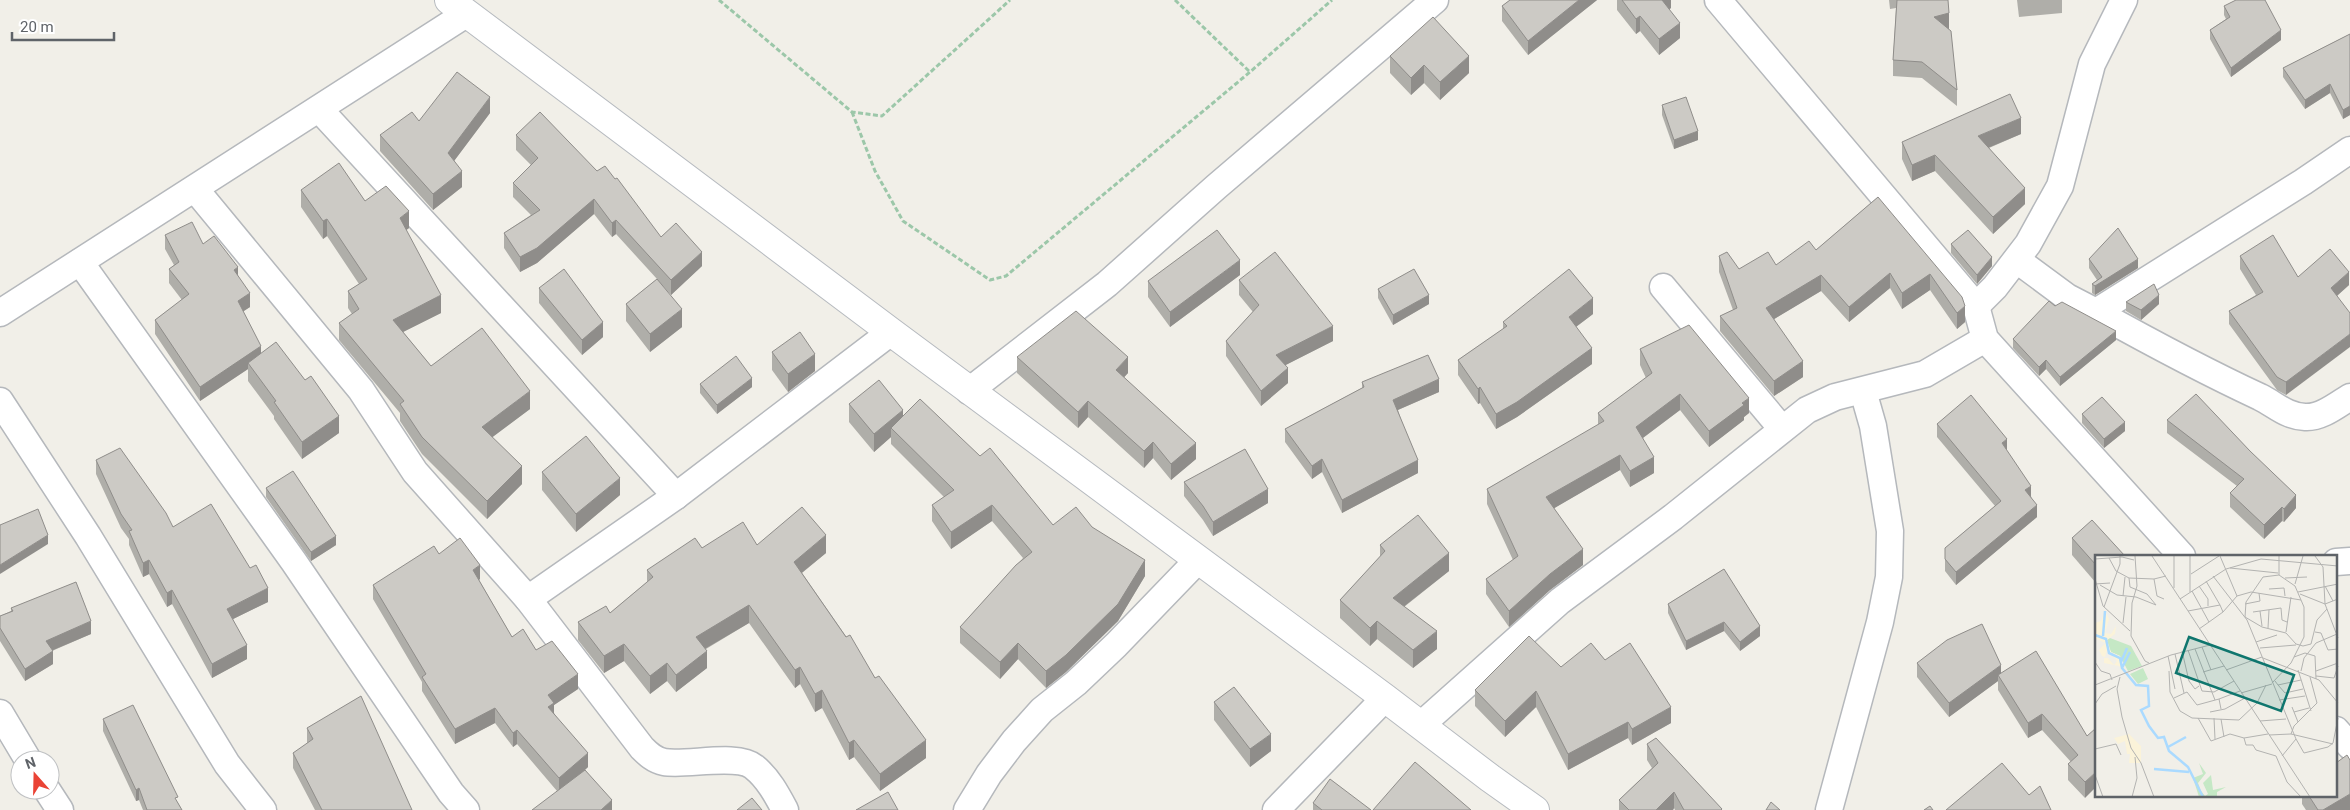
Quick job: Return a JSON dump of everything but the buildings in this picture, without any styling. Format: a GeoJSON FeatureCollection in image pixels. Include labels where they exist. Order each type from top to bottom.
{"type":"FeatureCollection","features":[{"type":"Feature","properties":{"kind":"street"},"geometry":{"type":"LineString","coordinates":[[969,390],[1107,284],[1216,187],[1435,0]]}},
{"type":"Feature","properties":{"kind":"street"},"geometry":{"type":"LineString","coordinates":[[1718,0],[1976,306],[1985,339],[2181,555]]}},
{"type":"Feature","properties":{"kind":"street"},"geometry":{"type":"LineString","coordinates":[[1976,306],[2017,260],[2045,215],[2060,186],[2092,64],[2124,0]]}},
{"type":"Feature","properties":{"kind":"street"},"geometry":{"type":"LineString","coordinates":[[0,312],[319,109],[457,7],[1535,810]]}},
{"type":"Feature","properties":{"kind":"street"},"geometry":{"type":"LineString","coordinates":[[319,109],[676,496]]}},
{"type":"Feature","properties":{"kind":"street"},"geometry":{"type":"LineString","coordinates":[[2096,312],[2304,182],[2350,150]]}},
{"type":"Feature","properties":{"kind":"street"},"geometry":{"type":"LineString","coordinates":[[195,189],[361,390],[415,472],[528,599],[642,748],[652,757],[664,762],[741,760],[753,765],[764,776],[786,810]]}},
{"type":"Feature","properties":{"kind":"street"},"geometry":{"type":"LineString","coordinates":[[2017,260],[2067,297],[2167,351],[2265,400],[2286,414],[2306,417],[2319,414],[2350,397]]}},
{"type":"Feature","properties":{"kind":"street"},"geometry":{"type":"LineString","coordinates":[[80,262],[294,562],[451,793],[466,810]]}},
{"type":"Feature","properties":{"kind":"street"},"geometry":{"type":"LineString","coordinates":[[1663,287],[1782,429]]}},
{"type":"Feature","properties":{"kind":"street"},"geometry":{"type":"LineString","coordinates":[[528,599],[676,496],[891,332]]}},
{"type":"Feature","properties":{"kind":"street"},"geometry":{"type":"LineString","coordinates":[[1421,725],[1560,601],[1673,517],[1782,429],[1820,402],[1925,374],[1985,339]]}},
{"type":"Feature","properties":{"kind":"street"},"geometry":{"type":"LineString","coordinates":[[1829,810],[1880,622],[1889,577],[1890,531],[1872,426],[1863,391]]}},
{"type":"Feature","properties":{"kind":"street"},"geometry":{"type":"LineString","coordinates":[[0,401],[88,536],[227,764],[263,810]]}},
{"type":"Feature","properties":{"kind":"street"},"geometry":{"type":"LineString","coordinates":[[967,810],[989,774],[1025,728],[1042,710],[1076,683],[1116,645],[1198,560]]}},
{"type":"Feature","properties":{"kind":"street"},"geometry":{"type":"LineString","coordinates":[[1276,810],[1385,698]]}},
{"type":"Feature","properties":{"kind":"street"},"geometry":{"type":"LineString","coordinates":[[0,713],[22,750]]}},
{"type":"Feature","properties":{"kind":"street"},"geometry":{"type":"LineString","coordinates":[[2338,732],[2350,746]]}},
{"type":"Feature","properties":{"kind":"path"},"geometry":{"type":"LineString","coordinates":[[719,0],[852,112],[875,171],[903,221],[990,280],[1006,276],[1250,72],[1332,0]]}},
{"type":"Feature","properties":{"kind":"path"},"geometry":{"type":"LineString","coordinates":[[852,112],[882,116],[1010,0]]}},
{"type":"Feature","properties":{"kind":"path"},"geometry":{"type":"LineString","coordinates":[[1175,0],[1250,72]]}}]}
